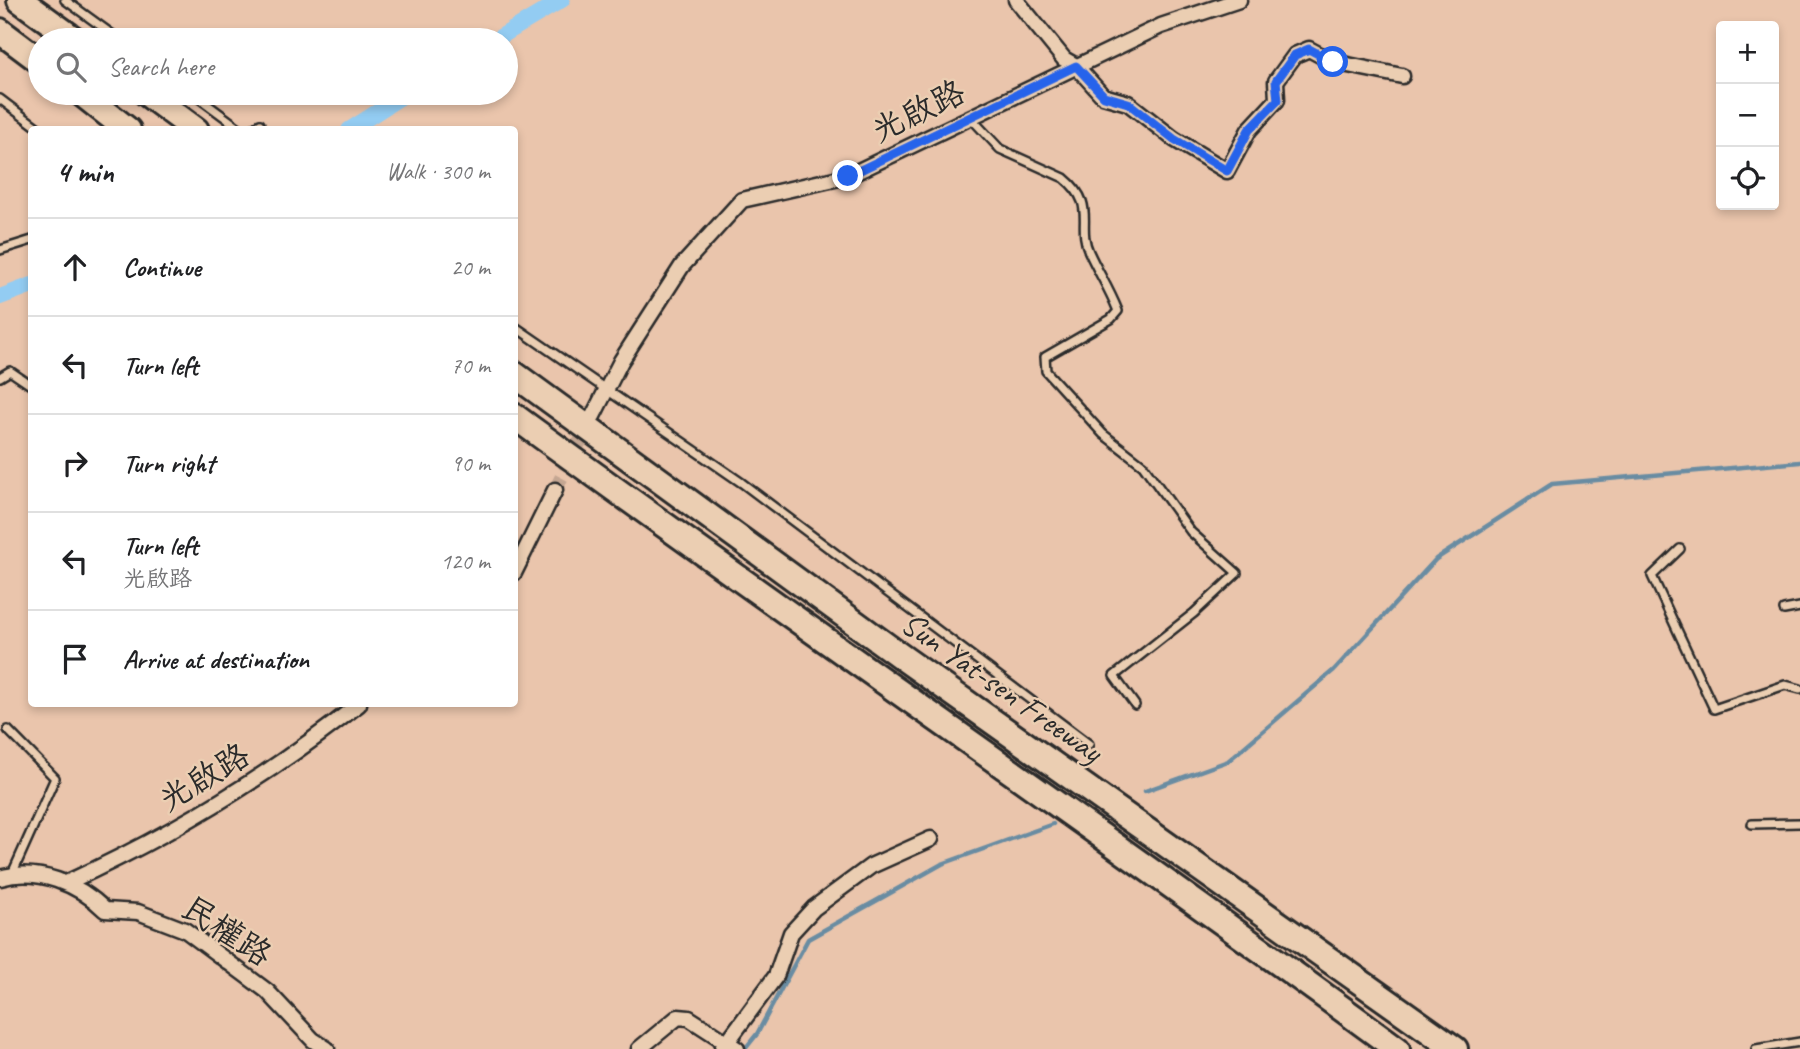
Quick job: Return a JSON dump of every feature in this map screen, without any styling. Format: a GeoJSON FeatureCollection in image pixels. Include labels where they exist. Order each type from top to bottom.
{"type":"FeatureCollection","features":[{"type":"Feature","properties":{"kind":"highway"},"geometry":{"type":"LineString","coordinates":[[20,0],[58,28]]}},
{"type":"Feature","properties":{"kind":"highway"},"geometry":{"type":"LineString","coordinates":[[0,31],[28,52]]}},
{"type":"Feature","properties":{"kind":"highway"},"geometry":{"type":"LineString","coordinates":[[96,105],[123,126]]}},
{"type":"Feature","properties":{"kind":"highway"},"geometry":{"type":"LineString","coordinates":[[162,105],[190,126]]}},
{"type":"Feature","properties":{"kind":"highway","name":"Sun Yat-sen Freeway"},"geometry":{"type":"LineString","coordinates":[[518,377],[899,655],[1455,1049]]}},
{"type":"Feature","properties":{"kind":"highway","name":"Sun Yat-sen Freeway"},"geometry":{"type":"LineString","coordinates":[[518,419],[799,622],[1204,907],[1397,1049]]}},
{"type":"Feature","properties":{"kind":"street"},"geometry":{"type":"LineString","coordinates":[[1016,0],[1065,59],[1076,66],[1104,96],[1128,103],[1174,139],[1227,171],[1249,130],[1278,100],[1276,81],[1295,55],[1302,50],[1309,49],[1346,66],[1402,76]]}},
{"type":"Feature","properties":{"kind":"street","name":"光啟路"},"geometry":{"type":"LineString","coordinates":[[593,416],[621,361],[682,266],[742,200],[848,176],[1161,26],[1239,0]]}},
{"type":"Feature","properties":{"kind":"street"},"geometry":{"type":"LineString","coordinates":[[518,565],[555,490]]}},
{"type":"Feature","properties":{"kind":"street","name":"光啟路"},"geometry":{"type":"LineString","coordinates":[[68,882],[121,858],[254,780],[303,749],[355,707]]}},
{"type":"Feature","properties":{"kind":"street"},"geometry":{"type":"LineString","coordinates":[[639,1049],[678,1017],[689,1018],[730,1047],[776,976],[791,933],[814,908],[871,866],[931,839]]}},
{"type":"Feature","properties":{"kind":"street","name":"民權路"},"geometry":{"type":"LineString","coordinates":[[6,876],[68,882],[88,893],[105,910],[138,912],[185,930],[267,991],[313,1040],[327,1049]]}},
{"type":"Feature","properties":{"kind":"lane"},"geometry":{"type":"LineString","coordinates":[[65,0],[104,28]]}},
{"type":"Feature","properties":{"kind":"lane"},"geometry":{"type":"LineString","coordinates":[[0,99],[36,126]]}},
{"type":"Feature","properties":{"kind":"lane"},"geometry":{"type":"LineString","coordinates":[[208,105],[237,126]]}},
{"type":"Feature","properties":{"kind":"lane"},"geometry":{"type":"LineString","coordinates":[[971,117],[1000,149],[1064,177],[1073,185],[1085,207],[1087,250],[1106,280],[1118,312],[1111,319],[1045,357],[1045,370],[1103,434],[1143,465],[1191,532],[1237,573],[1194,612],[1114,676],[1135,705]]}},
{"type":"Feature","properties":{"kind":"lane"},"geometry":{"type":"LineString","coordinates":[[0,250],[28,241]]}},
{"type":"Feature","properties":{"kind":"lane"},"geometry":{"type":"LineString","coordinates":[[518,329],[742,483],[1089,744]]}},
{"type":"Feature","properties":{"kind":"lane"},"geometry":{"type":"LineString","coordinates":[[0,377],[10,371],[28,383]]}},
{"type":"Feature","properties":{"kind":"lane"},"geometry":{"type":"LineString","coordinates":[[1680,549],[1652,576],[1714,709],[1785,685],[1800,689]]}},
{"type":"Feature","properties":{"kind":"lane"},"geometry":{"type":"LineString","coordinates":[[1784,610],[1800,607]]}},
{"type":"Feature","properties":{"kind":"lane"},"geometry":{"type":"LineString","coordinates":[[6,876],[55,778],[8,730]]}},
{"type":"Feature","properties":{"kind":"lane"},"geometry":{"type":"LineString","coordinates":[[1752,824],[1800,823]]}},
{"type":"Feature","properties":{"kind":"lane"},"geometry":{"type":"LineString","coordinates":[[1756,1049],[1800,1042]]}},
{"type":"Feature","properties":{"kind":"waterway"},"geometry":{"type":"LineString","coordinates":[[515,28],[562,0]]}},
{"type":"Feature","properties":{"kind":"waterway"},"geometry":{"type":"LineString","coordinates":[[355,126],[388,105]]}},
{"type":"Feature","properties":{"kind":"waterway"},"geometry":{"type":"LineString","coordinates":[[0,297],[28,286]]}},
{"type":"Feature","properties":{"kind":"waterway"},"geometry":{"type":"LineString","coordinates":[[1145,791],[1228,761],[1334,670],[1436,559],[1552,484],[1800,462]]}},
{"type":"Feature","properties":{"kind":"waterway"},"geometry":{"type":"LineString","coordinates":[[745,1049],[757,1034],[808,939],[942,864],[1053,824]]}},
{"type":"Feature","properties":{"kind":"tunnel"},"geometry":{"type":"LineString","coordinates":[[555,490],[590,422]]}},
{"type":"Feature","properties":{"kind":"route"},"geometry":{"type":"LineString","coordinates":[[848,176],[1076,66],[1104,96],[1128,103],[1174,139],[1227,171],[1253,124],[1278,100],[1276,81],[1295,55],[1309,49],[1333,62]]}}]}
